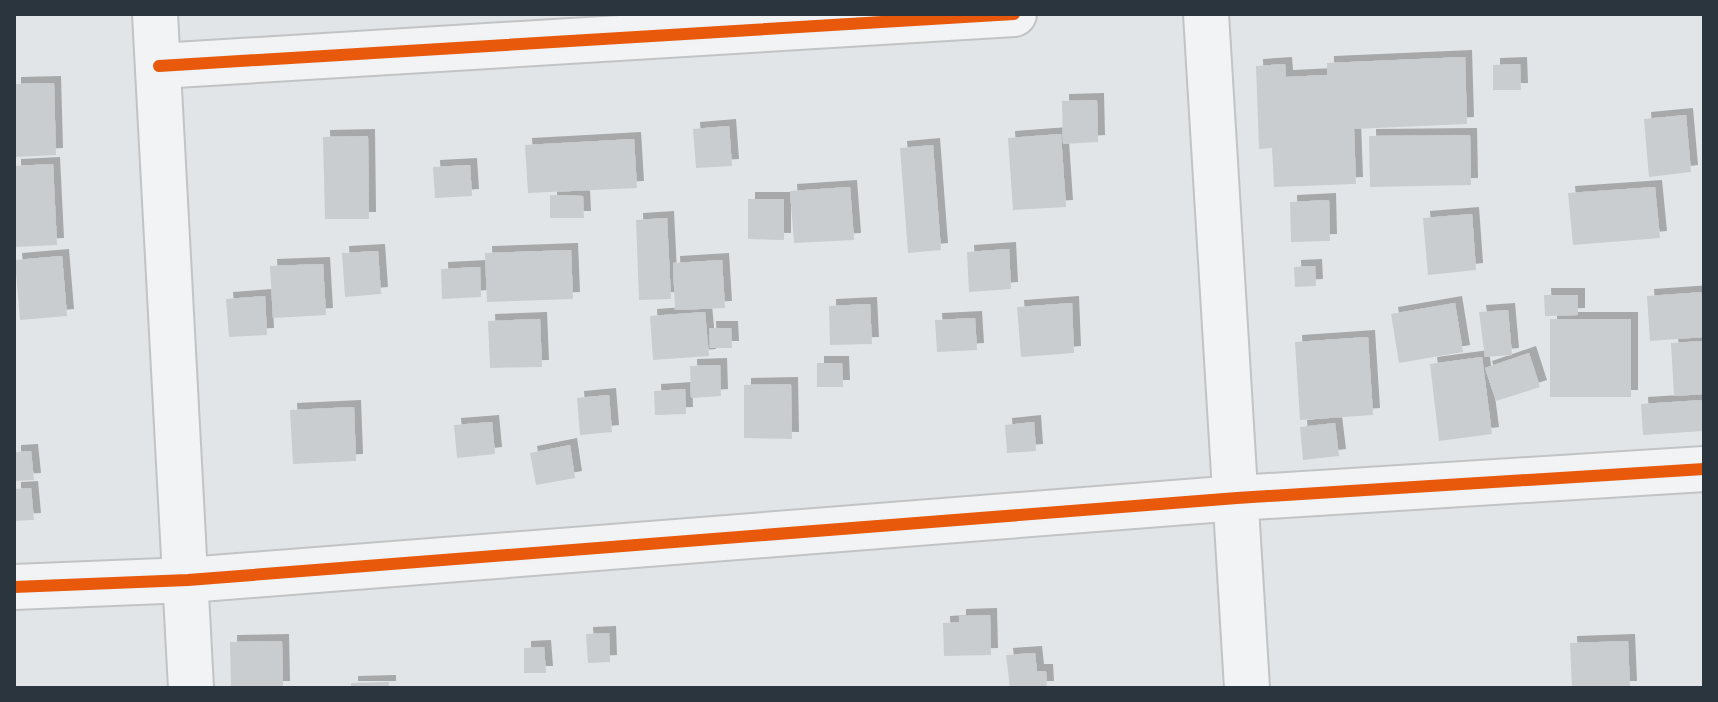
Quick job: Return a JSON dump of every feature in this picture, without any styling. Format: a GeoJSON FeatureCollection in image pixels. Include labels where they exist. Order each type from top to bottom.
{"type":"FeatureCollection","features":[{"type":"Feature","properties":{"kind":"street"},"geometry":{"type":"LineString","coordinates":[[155,14],[188,580],[191,688]]}},
{"type":"Feature","properties":{"kind":"street"},"geometry":{"type":"LineString","coordinates":[[159,66],[1014,14]]}},
{"type":"Feature","properties":{"kind":"street"},"geometry":{"type":"LineString","coordinates":[[1206,14],[1247,688]]}},
{"type":"Feature","properties":{"kind":"street"},"geometry":{"type":"LineString","coordinates":[[14,587],[188,580],[1237,498],[1704,469]]}},
{"type":"Feature","properties":{"kind":"building"},"geometry":{"type":"Polygon","coordinates":[[[1465,57],[1467,124],[1354,129],[1356,184],[1274,187],[1272,148],[1259,149],[1256,66],[1285,64],[1286,77],[1327,75],[1327,63],[1465,57]]]}},
{"type":"Feature","properties":{"kind":"building"},"geometry":{"type":"Polygon","coordinates":[[[1520,64],[1521,90],[1493,90],[1493,65],[1520,64]]]}},
{"type":"Feature","properties":{"kind":"building"},"geometry":{"type":"Polygon","coordinates":[[[54,83],[56,155],[14,157],[14,84],[54,83]]]}},
{"type":"Feature","properties":{"kind":"building"},"geometry":{"type":"Polygon","coordinates":[[[1097,100],[1098,142],[1063,144],[1062,101],[1097,100]]]}},
{"type":"Feature","properties":{"kind":"building"},"geometry":{"type":"Polygon","coordinates":[[[1686,115],[1691,172],[1649,177],[1644,119],[1686,115]]]}},
{"type":"Feature","properties":{"kind":"building"},"geometry":{"type":"Polygon","coordinates":[[[729,126],[732,166],[696,168],[693,129],[729,126]]]}},
{"type":"Feature","properties":{"kind":"building"},"geometry":{"type":"Polygon","coordinates":[[[1061,134],[1066,207],[1013,210],[1008,138],[1061,134]]]}},
{"type":"Feature","properties":{"kind":"building"},"geometry":{"type":"Polygon","coordinates":[[[1470,135],[1471,185],[1370,187],[1369,136],[1470,135]]]}},
{"type":"Feature","properties":{"kind":"building"},"geometry":{"type":"Polygon","coordinates":[[[368,136],[369,219],[325,219],[323,137],[368,136]]]}},
{"type":"Feature","properties":{"kind":"building"},"geometry":{"type":"Polygon","coordinates":[[[634,139],[637,188],[528,193],[525,145],[634,139]]]}},
{"type":"Feature","properties":{"kind":"building"},"geometry":{"type":"Polygon","coordinates":[[[933,145],[941,250],[908,253],[900,148],[933,145]]]}},
{"type":"Feature","properties":{"kind":"building"},"geometry":{"type":"Polygon","coordinates":[[[53,164],[57,245],[16,247],[14,166],[53,164]]]}},
{"type":"Feature","properties":{"kind":"building"},"geometry":{"type":"Polygon","coordinates":[[[470,165],[472,196],[435,198],[433,167],[470,165]]]}},
{"type":"Feature","properties":{"kind":"building"},"geometry":{"type":"Polygon","coordinates":[[[850,187],[854,240],[794,243],[790,191],[850,187]]]}},
{"type":"Feature","properties":{"kind":"building"},"geometry":{"type":"Polygon","coordinates":[[[1655,187],[1660,238],[1573,245],[1568,193],[1655,187]]]}},
{"type":"Feature","properties":{"kind":"building"},"geometry":{"type":"Polygon","coordinates":[[[550,195],[583,196],[584,218],[550,218],[550,195]]]}},
{"type":"Feature","properties":{"kind":"building"},"geometry":{"type":"Polygon","coordinates":[[[748,199],[784,199],[784,240],[748,239],[748,199]]]}},
{"type":"Feature","properties":{"kind":"building"},"geometry":{"type":"Polygon","coordinates":[[[1329,200],[1330,241],[1291,242],[1290,202],[1329,200]]]}},
{"type":"Feature","properties":{"kind":"building"},"geometry":{"type":"Polygon","coordinates":[[[1472,214],[1476,270],[1428,275],[1423,218],[1472,214]]]}},
{"type":"Feature","properties":{"kind":"building"},"geometry":{"type":"Polygon","coordinates":[[[667,218],[671,299],[639,300],[636,220],[667,218]]]}},
{"type":"Feature","properties":{"kind":"building"},"geometry":{"type":"Polygon","coordinates":[[[1009,249],[1011,289],[969,292],[967,252],[1009,249]]]}},
{"type":"Feature","properties":{"kind":"building"},"geometry":{"type":"Polygon","coordinates":[[[571,250],[573,299],[487,302],[485,253],[571,250]]]}},
{"type":"Feature","properties":{"kind":"building"},"geometry":{"type":"Polygon","coordinates":[[[378,251],[381,294],[345,297],[342,253],[378,251]]]}},
{"type":"Feature","properties":{"kind":"building"},"geometry":{"type":"Polygon","coordinates":[[[62,256],[67,316],[20,320],[15,260],[62,256]]]}},
{"type":"Feature","properties":{"kind":"building"},"geometry":{"type":"Polygon","coordinates":[[[722,260],[725,308],[675,310],[673,263],[722,260]]]}},
{"type":"Feature","properties":{"kind":"building"},"geometry":{"type":"Polygon","coordinates":[[[323,264],[326,315],[273,318],[270,266],[323,264]]]}},
{"type":"Feature","properties":{"kind":"building"},"geometry":{"type":"Polygon","coordinates":[[[1315,266],[1316,286],[1295,287],[1294,267],[1315,266]]]}},
{"type":"Feature","properties":{"kind":"building"},"geometry":{"type":"Polygon","coordinates":[[[480,267],[481,297],[442,299],[441,269],[480,267]]]}},
{"type":"Feature","properties":{"kind":"building"},"geometry":{"type":"Polygon","coordinates":[[[1704,292],[1704,337],[1650,341],[1647,296],[1704,292]]]}},
{"type":"Feature","properties":{"kind":"building"},"geometry":{"type":"Polygon","coordinates":[[[1544,295],[1578,295],[1578,315],[1545,316],[1544,295]]]}},
{"type":"Feature","properties":{"kind":"building"},"geometry":{"type":"Polygon","coordinates":[[[265,296],[267,335],[229,337],[226,299],[265,296]]]}},
{"type":"Feature","properties":{"kind":"building"},"geometry":{"type":"Polygon","coordinates":[[[1072,303],[1074,353],[1021,357],[1017,307],[1072,303]]]}},
{"type":"Feature","properties":{"kind":"building"},"geometry":{"type":"Polygon","coordinates":[[[1455,303],[1463,352],[1399,363],[1391,314],[1455,303]]]}},
{"type":"Feature","properties":{"kind":"building"},"geometry":{"type":"Polygon","coordinates":[[[870,304],[872,344],[830,345],[829,306],[870,304]]]}},
{"type":"Feature","properties":{"kind":"building"},"geometry":{"type":"Polygon","coordinates":[[[1508,310],[1512,355],[1485,357],[1479,312],[1508,310]]]}},
{"type":"Feature","properties":{"kind":"building"},"geometry":{"type":"Polygon","coordinates":[[[705,312],[709,356],[653,360],[650,316],[705,312]]]}},
{"type":"Feature","properties":{"kind":"building"},"geometry":{"type":"Polygon","coordinates":[[[975,318],[977,350],[937,352],[935,320],[975,318]]]}},
{"type":"Feature","properties":{"kind":"building"},"geometry":{"type":"Polygon","coordinates":[[[540,319],[542,367],[490,368],[488,321],[540,319]]]}},
{"type":"Feature","properties":{"kind":"building"},"geometry":{"type":"Polygon","coordinates":[[[1550,319],[1631,319],[1631,397],[1550,397],[1550,319]]]}},
{"type":"Feature","properties":{"kind":"building"},"geometry":{"type":"Polygon","coordinates":[[[709,328],[731,328],[732,348],[710,348],[709,328]]]}},
{"type":"Feature","properties":{"kind":"building"},"geometry":{"type":"Polygon","coordinates":[[[1368,337],[1373,415],[1300,420],[1295,342],[1368,337]]]}},
{"type":"Feature","properties":{"kind":"building"},"geometry":{"type":"Polygon","coordinates":[[[1704,341],[1704,394],[1674,396],[1671,343],[1704,341]]]}},
{"type":"Feature","properties":{"kind":"building"},"geometry":{"type":"Polygon","coordinates":[[[1529,353],[1540,387],[1496,401],[1485,368],[1529,353]]]}},
{"type":"Feature","properties":{"kind":"building"},"geometry":{"type":"Polygon","coordinates":[[[1482,357],[1492,434],[1439,441],[1430,364],[1482,357]]]}},
{"type":"Feature","properties":{"kind":"building"},"geometry":{"type":"Polygon","coordinates":[[[817,363],[842,363],[843,387],[817,387],[817,363]]]}},
{"type":"Feature","properties":{"kind":"building"},"geometry":{"type":"Polygon","coordinates":[[[720,365],[721,396],[691,398],[690,366],[720,365]]]}},
{"type":"Feature","properties":{"kind":"building"},"geometry":{"type":"Polygon","coordinates":[[[791,384],[792,439],[744,438],[744,385],[791,384]]]}},
{"type":"Feature","properties":{"kind":"building"},"geometry":{"type":"Polygon","coordinates":[[[685,389],[686,414],[655,415],[654,391],[685,389]]]}},
{"type":"Feature","properties":{"kind":"building"},"geometry":{"type":"Polygon","coordinates":[[[609,395],[612,432],[580,435],[577,398],[609,395]]]}},
{"type":"Feature","properties":{"kind":"building"},"geometry":{"type":"Polygon","coordinates":[[[1703,400],[1704,431],[1643,435],[1641,404],[1703,400]]]}},
{"type":"Feature","properties":{"kind":"building"},"geometry":{"type":"Polygon","coordinates":[[[354,407],[356,461],[293,464],[290,410],[354,407]]]}},
{"type":"Feature","properties":{"kind":"building"},"geometry":{"type":"Polygon","coordinates":[[[492,422],[495,454],[457,458],[454,425],[492,422]]]}},
{"type":"Feature","properties":{"kind":"building"},"geometry":{"type":"Polygon","coordinates":[[[1034,422],[1036,451],[1007,453],[1005,425],[1034,422]]]}},
{"type":"Feature","properties":{"kind":"building"},"geometry":{"type":"Polygon","coordinates":[[[1335,423],[1339,456],[1303,460],[1300,427],[1335,423]]]}},
{"type":"Feature","properties":{"kind":"building"},"geometry":{"type":"Polygon","coordinates":[[[570,445],[575,478],[536,485],[530,453],[570,445]]]}},
{"type":"Feature","properties":{"kind":"building"},"geometry":{"type":"Polygon","coordinates":[[[31,451],[34,480],[14,481],[14,452],[31,451]]]}},
{"type":"Feature","properties":{"kind":"building"},"geometry":{"type":"Polygon","coordinates":[[[31,488],[34,520],[14,521],[14,489],[31,488]]]}},
{"type":"Feature","properties":{"kind":"building"},"geometry":{"type":"Polygon","coordinates":[[[990,615],[991,655],[944,656],[943,623],[959,622],[959,616],[990,615]]]}},
{"type":"Feature","properties":{"kind":"building"},"geometry":{"type":"Polygon","coordinates":[[[609,633],[610,662],[588,663],[586,634],[609,633]]]}},
{"type":"Feature","properties":{"kind":"building"},"geometry":{"type":"Polygon","coordinates":[[[282,641],[283,688],[231,688],[230,642],[282,641]]]}},
{"type":"Feature","properties":{"kind":"building"},"geometry":{"type":"Polygon","coordinates":[[[1628,641],[1630,688],[1572,688],[1570,643],[1628,641]]]}},
{"type":"Feature","properties":{"kind":"building"},"geometry":{"type":"Polygon","coordinates":[[[544,647],[546,673],[524,673],[524,648],[544,647]]]}},
{"type":"Feature","properties":{"kind":"building"},"geometry":{"type":"Polygon","coordinates":[[[1035,653],[1037,671],[1046,671],[1047,688],[1010,688],[1006,655],[1035,653]]]}},
{"type":"Feature","properties":{"kind":"building"},"geometry":{"type":"Polygon","coordinates":[[[389,682],[389,688],[351,688],[351,683],[389,682]]]}},
{"type":"Feature","properties":{"kind":"cycle path"},"geometry":{"type":"LineString","coordinates":[[159,66],[1014,14]]}},
{"type":"Feature","properties":{"kind":"cycle path"},"geometry":{"type":"LineString","coordinates":[[14,587],[188,580],[1237,498],[1704,469]]}}]}
